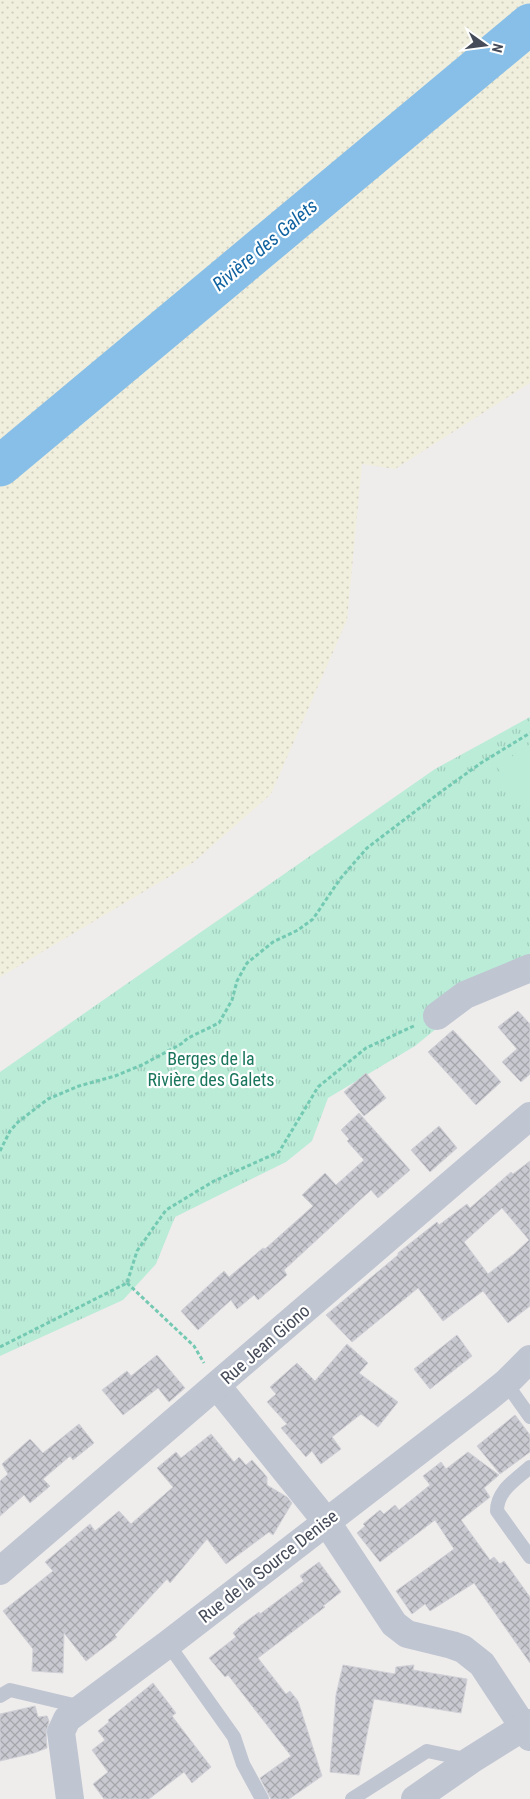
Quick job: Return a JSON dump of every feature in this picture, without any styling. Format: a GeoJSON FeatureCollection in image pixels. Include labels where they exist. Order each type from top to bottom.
{"type":"FeatureCollection","features":[{"type":"Feature","properties":{"kind":"street"},"geometry":{"type":"LineString","coordinates":[[437,1016],[465,995],[530,968]]}},
{"type":"Feature","properties":{"kind":"street","name":"Rue Jean Giono"},"geometry":{"type":"LineString","coordinates":[[0,1571],[530,1116]]}},
{"type":"Feature","properties":{"kind":"street","name":"Rue de la Source Denise"},"geometry":{"type":"LineString","coordinates":[[70,1799],[61,1732],[67,1719],[168,1644],[506,1383],[530,1359]]}},
{"type":"Feature","properties":{"kind":"street"},"geometry":{"type":"LineString","coordinates":[[217,1386],[326,1522],[394,1624],[407,1634],[463,1649],[482,1664],[528,1729],[471,1760],[415,1799]]}},
{"type":"Feature","properties":{"kind":"lane"},"geometry":{"type":"LineString","coordinates":[[506,1383],[530,1417]]}},
{"type":"Feature","properties":{"kind":"lane"},"geometry":{"type":"LineString","coordinates":[[530,1467],[502,1492],[497,1504],[497,1511],[530,1557]]}},
{"type":"Feature","properties":{"kind":"lane"},"geometry":{"type":"LineString","coordinates":[[168,1644],[234,1737],[243,1764],[262,1799]]}},
{"type":"Feature","properties":{"kind":"lane"},"geometry":{"type":"LineString","coordinates":[[0,1696],[10,1690],[83,1708]]}},
{"type":"Feature","properties":{"kind":"lane"},"geometry":{"type":"LineString","coordinates":[[352,1799],[427,1751],[471,1760]]}},
{"type":"Feature","properties":{"kind":"path"},"geometry":{"type":"LineString","coordinates":[[0,1151],[10,1131],[18,1122],[48,1099],[79,1086],[115,1076],[142,1065],[181,1044],[188,1038],[219,1023],[232,1000],[237,981],[248,963],[273,942],[298,930],[313,919],[340,879],[366,848],[481,763],[530,732]]}},
{"type":"Feature","properties":{"kind":"path"},"geometry":{"type":"LineString","coordinates":[[0,1347],[127,1283],[137,1250],[166,1210],[214,1180],[279,1152],[318,1087],[366,1048],[437,1016]]}},
{"type":"Feature","properties":{"kind":"path"},"geometry":{"type":"LineString","coordinates":[[127,1283],[194,1346],[217,1386]]}},
{"type":"Feature","properties":{"kind":"green space","name":"Berges de la Rivière des Galets"},"geometry":{"type":"Polygon","coordinates":[[[530,717],[530,979],[469,1002],[415,1046],[328,1098],[312,1141],[286,1162],[175,1217],[156,1264],[123,1300],[0,1356],[0,1072],[435,769],[530,717]]]}},
{"type":"Feature","properties":{"kind":"green space"},"geometry":{"type":"Polygon","coordinates":[[[530,744],[530,816],[497,767],[530,744]]]}},
{"type":"Feature","properties":{"kind":"sand"},"geometry":{"type":"Polygon","coordinates":[[[0,0],[530,0],[530,383],[395,469],[362,464],[347,620],[271,794],[194,862],[0,977],[0,0]]]}},
{"type":"Feature","properties":{"kind":"building"},"geometry":{"type":"Polygon","coordinates":[[[518,1011],[530,1024],[530,1074],[521,1082],[502,1062],[517,1049],[498,1027],[518,1011]]]}},
{"type":"Feature","properties":{"kind":"building"},"geometry":{"type":"Polygon","coordinates":[[[453,1030],[501,1082],[476,1105],[428,1052],[453,1030]]]}},
{"type":"Feature","properties":{"kind":"building"},"geometry":{"type":"Polygon","coordinates":[[[366,1073],[386,1098],[364,1116],[344,1092],[366,1073]]]}},
{"type":"Feature","properties":{"kind":"building"},"geometry":{"type":"Polygon","coordinates":[[[359,1113],[410,1170],[378,1198],[371,1190],[284,1270],[287,1275],[258,1300],[254,1295],[237,1309],[231,1300],[198,1330],[181,1311],[224,1271],[229,1277],[263,1248],[265,1249],[313,1206],[302,1195],[325,1173],[336,1185],[364,1160],[347,1141],[349,1139],[341,1130],[359,1113]]]}},
{"type":"Feature","properties":{"kind":"building"},"geometry":{"type":"Polygon","coordinates":[[[439,1126],[457,1148],[430,1172],[411,1150],[439,1126]]]}},
{"type":"Feature","properties":{"kind":"building"},"geometry":{"type":"Polygon","coordinates":[[[530,1161],[530,1306],[508,1323],[483,1291],[443,1321],[418,1288],[352,1342],[326,1315],[437,1222],[439,1225],[467,1204],[470,1208],[511,1172],[513,1174],[530,1161]],[[502,1208],[464,1242],[488,1274],[529,1240],[502,1208]]]}},
{"type":"Feature","properties":{"kind":"building"},"geometry":{"type":"Polygon","coordinates":[[[457,1335],[472,1356],[430,1389],[414,1369],[457,1335]]]}},
{"type":"Feature","properties":{"kind":"building"},"geometry":{"type":"Polygon","coordinates":[[[347,1344],[368,1363],[359,1373],[398,1402],[378,1427],[361,1414],[332,1437],[341,1449],[321,1464],[312,1451],[306,1457],[281,1428],[287,1424],[267,1402],[276,1394],[270,1387],[297,1363],[315,1381],[347,1344]]]}},
{"type":"Feature","properties":{"kind":"building"},"geometry":{"type":"Polygon","coordinates":[[[157,1355],[185,1388],[169,1402],[158,1388],[123,1415],[102,1390],[127,1371],[131,1376],[157,1355]]]}},
{"type":"Feature","properties":{"kind":"building"},"geometry":{"type":"Polygon","coordinates":[[[515,1415],[530,1435],[530,1452],[500,1474],[477,1446],[515,1415]]]}},
{"type":"Feature","properties":{"kind":"building"},"geometry":{"type":"Polygon","coordinates":[[[79,1424],[94,1443],[73,1460],[70,1456],[43,1479],[50,1486],[30,1503],[24,1495],[0,1516],[0,1481],[8,1474],[2,1464],[30,1439],[43,1453],[79,1424]]]}},
{"type":"Feature","properties":{"kind":"building"},"geometry":{"type":"Polygon","coordinates":[[[211,1434],[234,1462],[239,1457],[246,1465],[252,1460],[267,1477],[267,1485],[287,1497],[292,1503],[273,1535],[269,1532],[226,1564],[207,1539],[170,1583],[167,1579],[115,1635],[117,1637],[86,1661],[64,1633],[63,1673],[32,1671],[33,1649],[3,1611],[53,1571],[45,1562],[90,1524],[95,1531],[119,1511],[131,1524],[173,1487],[157,1468],[176,1452],[181,1458],[211,1434]]]}},
{"type":"Feature","properties":{"kind":"building"},"geometry":{"type":"Polygon","coordinates":[[[468,1452],[499,1475],[484,1488],[490,1497],[461,1520],[490,1560],[494,1557],[500,1564],[504,1561],[530,1597],[530,1663],[474,1583],[430,1611],[425,1604],[412,1614],[396,1591],[454,1549],[435,1520],[380,1562],[357,1533],[365,1526],[363,1524],[380,1510],[384,1514],[395,1505],[399,1510],[430,1485],[423,1476],[441,1462],[446,1469],[468,1452]]]}},
{"type":"Feature","properties":{"kind":"building"},"geometry":{"type":"Polygon","coordinates":[[[319,1562],[341,1592],[323,1606],[325,1607],[258,1658],[286,1694],[290,1691],[298,1701],[322,1776],[289,1799],[271,1799],[260,1778],[291,1756],[228,1675],[225,1677],[209,1658],[236,1637],[233,1633],[240,1626],[259,1612],[260,1614],[304,1581],[300,1576],[319,1562]]]}},
{"type":"Feature","properties":{"kind":"building"},"geometry":{"type":"Polygon","coordinates":[[[343,1665],[395,1674],[396,1667],[414,1665],[413,1670],[467,1679],[461,1713],[374,1699],[359,1775],[330,1772],[336,1695],[343,1665]]]}},
{"type":"Feature","properties":{"kind":"building"},"geometry":{"type":"Polygon","coordinates":[[[153,1683],[176,1713],[172,1716],[211,1767],[192,1783],[184,1772],[149,1799],[104,1799],[93,1784],[108,1772],[92,1750],[105,1740],[98,1731],[109,1722],[108,1720],[153,1683]]]}},
{"type":"Feature","properties":{"kind":"building"},"geometry":{"type":"Polygon","coordinates":[[[35,1706],[38,1717],[47,1716],[49,1721],[46,1734],[47,1748],[0,1761],[0,1714],[35,1706]]]}},
{"type":"Feature","properties":{"kind":"waterway","name":"Rivière des Galets"},"geometry":{"type":"LineString","coordinates":[[0,466],[530,24]]}}]}
